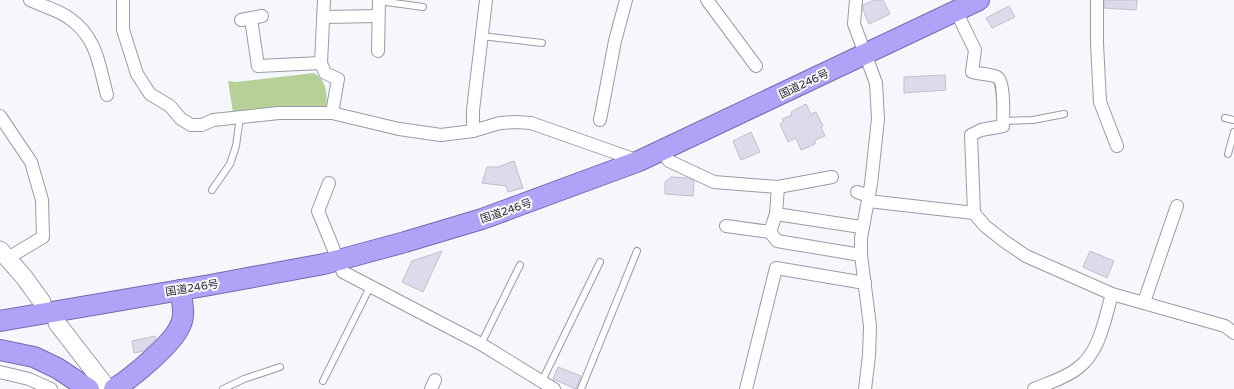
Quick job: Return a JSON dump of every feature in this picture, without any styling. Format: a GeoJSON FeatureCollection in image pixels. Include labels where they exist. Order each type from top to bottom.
{"type":"FeatureCollection","features":[{"type":"Feature","properties":{"kind":"highway","name":"国道246号"},"geometry":{"type":"LineString","coordinates":[[0,321],[180,290],[338,260],[482,219],[639,161],[662,151],[979,0]]}},
{"type":"Feature","properties":{"kind":"highway"},"geometry":{"type":"LineString","coordinates":[[114,389],[154,357],[174,336],[183,319],[180,290]]}},
{"type":"Feature","properties":{"kind":"highway"},"geometry":{"type":"LineString","coordinates":[[0,350],[34,357],[57,368],[89,389]]}},
{"type":"Feature","properties":{"kind":"main road"},"geometry":{"type":"LineString","coordinates":[[4,254],[42,302]]}},
{"type":"Feature","properties":{"kind":"main road"},"geometry":{"type":"LineString","coordinates":[[57,323],[108,389]]}},
{"type":"Feature","properties":{"kind":"street"},"geometry":{"type":"LineString","coordinates":[[30,0],[68,17],[85,30],[94,46],[107,96]]}},
{"type":"Feature","properties":{"kind":"street"},"geometry":{"type":"LineString","coordinates":[[124,0],[123,30],[137,74],[150,94],[170,106],[181,119],[191,125],[202,125],[214,120],[279,113],[332,113],[427,134],[455,134],[473,131],[500,123],[531,123],[639,161]]}},
{"type":"Feature","properties":{"kind":"street"},"geometry":{"type":"LineString","coordinates":[[324,0],[322,62],[325,73],[338,79],[332,113]]}},
{"type":"Feature","properties":{"kind":"street"},"geometry":{"type":"LineString","coordinates":[[473,131],[473,110],[486,0]]}},
{"type":"Feature","properties":{"kind":"street"},"geometry":{"type":"LineString","coordinates":[[600,120],[615,41],[626,0]]}},
{"type":"Feature","properties":{"kind":"street"},"geometry":{"type":"LineString","coordinates":[[707,0],[756,66]]}},
{"type":"Feature","properties":{"kind":"street"},"geometry":{"type":"LineString","coordinates":[[856,0],[854,24],[876,83],[878,119],[875,156],[868,199],[861,227],[861,255],[866,283],[870,326],[869,387]]}},
{"type":"Feature","properties":{"kind":"street"},"geometry":{"type":"LineString","coordinates":[[1098,0],[1097,43],[1100,102],[1118,146]]}},
{"type":"Feature","properties":{"kind":"street"},"geometry":{"type":"LineString","coordinates":[[378,51],[379,1]]}},
{"type":"Feature","properties":{"kind":"street"},"geometry":{"type":"LineString","coordinates":[[956,11],[975,50],[972,72],[997,77],[1002,86],[1003,126],[981,130],[971,135],[974,213],[985,226],[1026,256],[1112,294],[1225,326],[1234,333]]}},
{"type":"Feature","properties":{"kind":"street"},"geometry":{"type":"LineString","coordinates":[[324,17],[378,16]]}},
{"type":"Feature","properties":{"kind":"street"},"geometry":{"type":"LineString","coordinates":[[251,18],[258,66],[322,62]]}},
{"type":"Feature","properties":{"kind":"street"},"geometry":{"type":"LineString","coordinates":[[0,116],[31,162],[42,200],[44,237],[4,254]]}},
{"type":"Feature","properties":{"kind":"street"},"geometry":{"type":"LineString","coordinates":[[662,151],[669,160],[714,182],[778,187],[832,177]]}},
{"type":"Feature","properties":{"kind":"street"},"geometry":{"type":"LineString","coordinates":[[329,183],[318,211],[343,272],[481,344],[554,389]]}},
{"type":"Feature","properties":{"kind":"street"},"geometry":{"type":"LineString","coordinates":[[770,232],[776,214],[778,187]]}},
{"type":"Feature","properties":{"kind":"street"},"geometry":{"type":"LineString","coordinates":[[857,192],[868,199],[974,213]]}},
{"type":"Feature","properties":{"kind":"street"},"geometry":{"type":"LineString","coordinates":[[1144,302],[1177,206]]}},
{"type":"Feature","properties":{"kind":"street"},"geometry":{"type":"LineString","coordinates":[[776,214],[861,227]]}},
{"type":"Feature","properties":{"kind":"street"},"geometry":{"type":"LineString","coordinates":[[726,226],[770,232],[776,241],[861,255]]}},
{"type":"Feature","properties":{"kind":"street"},"geometry":{"type":"LineString","coordinates":[[746,389],[776,268],[866,283]]}},
{"type":"Feature","properties":{"kind":"street"},"geometry":{"type":"LineString","coordinates":[[1034,389],[1078,369],[1088,358],[1097,343],[1112,294]]}},
{"type":"Feature","properties":{"kind":"street"},"geometry":{"type":"LineString","coordinates":[[0,372],[29,379],[51,389]]}},
{"type":"Feature","properties":{"kind":"lane"},"geometry":{"type":"LineString","coordinates":[[379,1],[423,7]]}},
{"type":"Feature","properties":{"kind":"lane"},"geometry":{"type":"LineString","coordinates":[[481,36],[542,43]]}},
{"type":"Feature","properties":{"kind":"lane"},"geometry":{"type":"LineString","coordinates":[[1003,121],[1033,120],[1064,114]]}},
{"type":"Feature","properties":{"kind":"lane"},"geometry":{"type":"LineString","coordinates":[[212,190],[230,164],[236,146],[240,117]]}},
{"type":"Feature","properties":{"kind":"lane"},"geometry":{"type":"LineString","coordinates":[[1225,118],[1234,120]]}},
{"type":"Feature","properties":{"kind":"lane"},"geometry":{"type":"LineString","coordinates":[[1228,154],[1234,132]]}},
{"type":"Feature","properties":{"kind":"lane"},"geometry":{"type":"LineString","coordinates":[[581,389],[637,251]]}},
{"type":"Feature","properties":{"kind":"lane"},"geometry":{"type":"LineString","coordinates":[[542,382],[600,262]]}},
{"type":"Feature","properties":{"kind":"lane"},"geometry":{"type":"LineString","coordinates":[[481,344],[520,265]]}},
{"type":"Feature","properties":{"kind":"lane"},"geometry":{"type":"LineString","coordinates":[[323,381],[370,287]]}},
{"type":"Feature","properties":{"kind":"lane"},"geometry":{"type":"LineString","coordinates":[[223,389],[244,379],[280,367]]}},
{"type":"Feature","properties":{"kind":"green space"},"geometry":{"type":"Polygon","coordinates":[[[314,73],[324,83],[327,96],[326,106],[322,109],[233,112],[228,81],[236,82],[314,73]]]}},
{"type":"Feature","properties":{"kind":"building"},"geometry":{"type":"Polygon","coordinates":[[[874,0],[883,0],[890,14],[869,24],[863,10],[863,5],[874,0]]]}},
{"type":"Feature","properties":{"kind":"building"},"geometry":{"type":"Polygon","coordinates":[[[1104,0],[1137,0],[1136,10],[1104,8],[1104,0]]]}},
{"type":"Feature","properties":{"kind":"building"},"geometry":{"type":"Polygon","coordinates":[[[1009,6],[1015,17],[992,28],[986,18],[1009,6]]]}},
{"type":"Feature","properties":{"kind":"building"},"geometry":{"type":"Polygon","coordinates":[[[945,75],[946,90],[904,93],[904,77],[945,75]]]}},
{"type":"Feature","properties":{"kind":"building"},"geometry":{"type":"Polygon","coordinates":[[[806,104],[811,114],[816,112],[823,126],[821,127],[825,136],[815,140],[815,144],[801,150],[796,138],[788,142],[780,124],[784,122],[782,119],[792,115],[791,112],[806,104]]]}},
{"type":"Feature","properties":{"kind":"building"},"geometry":{"type":"Polygon","coordinates":[[[751,132],[760,152],[741,160],[733,141],[751,132]]]}},
{"type":"Feature","properties":{"kind":"building"},"geometry":{"type":"Polygon","coordinates":[[[514,161],[523,188],[508,192],[506,186],[482,183],[487,167],[498,167],[514,161]]]}},
{"type":"Feature","properties":{"kind":"building"},"geometry":{"type":"Polygon","coordinates":[[[671,177],[688,178],[694,181],[693,196],[665,194],[665,182],[671,177]]]}},
{"type":"Feature","properties":{"kind":"building"},"geometry":{"type":"Polygon","coordinates":[[[442,251],[423,292],[402,282],[412,261],[442,251]]]}},
{"type":"Feature","properties":{"kind":"building"},"geometry":{"type":"Polygon","coordinates":[[[1090,251],[1114,261],[1107,278],[1083,267],[1090,251]]]}},
{"type":"Feature","properties":{"kind":"building"},"geometry":{"type":"Polygon","coordinates":[[[155,336],[156,339],[144,351],[134,353],[132,341],[155,336]]]}},
{"type":"Feature","properties":{"kind":"building"},"geometry":{"type":"Polygon","coordinates":[[[558,367],[581,376],[576,389],[553,379],[558,367]]]}}]}
